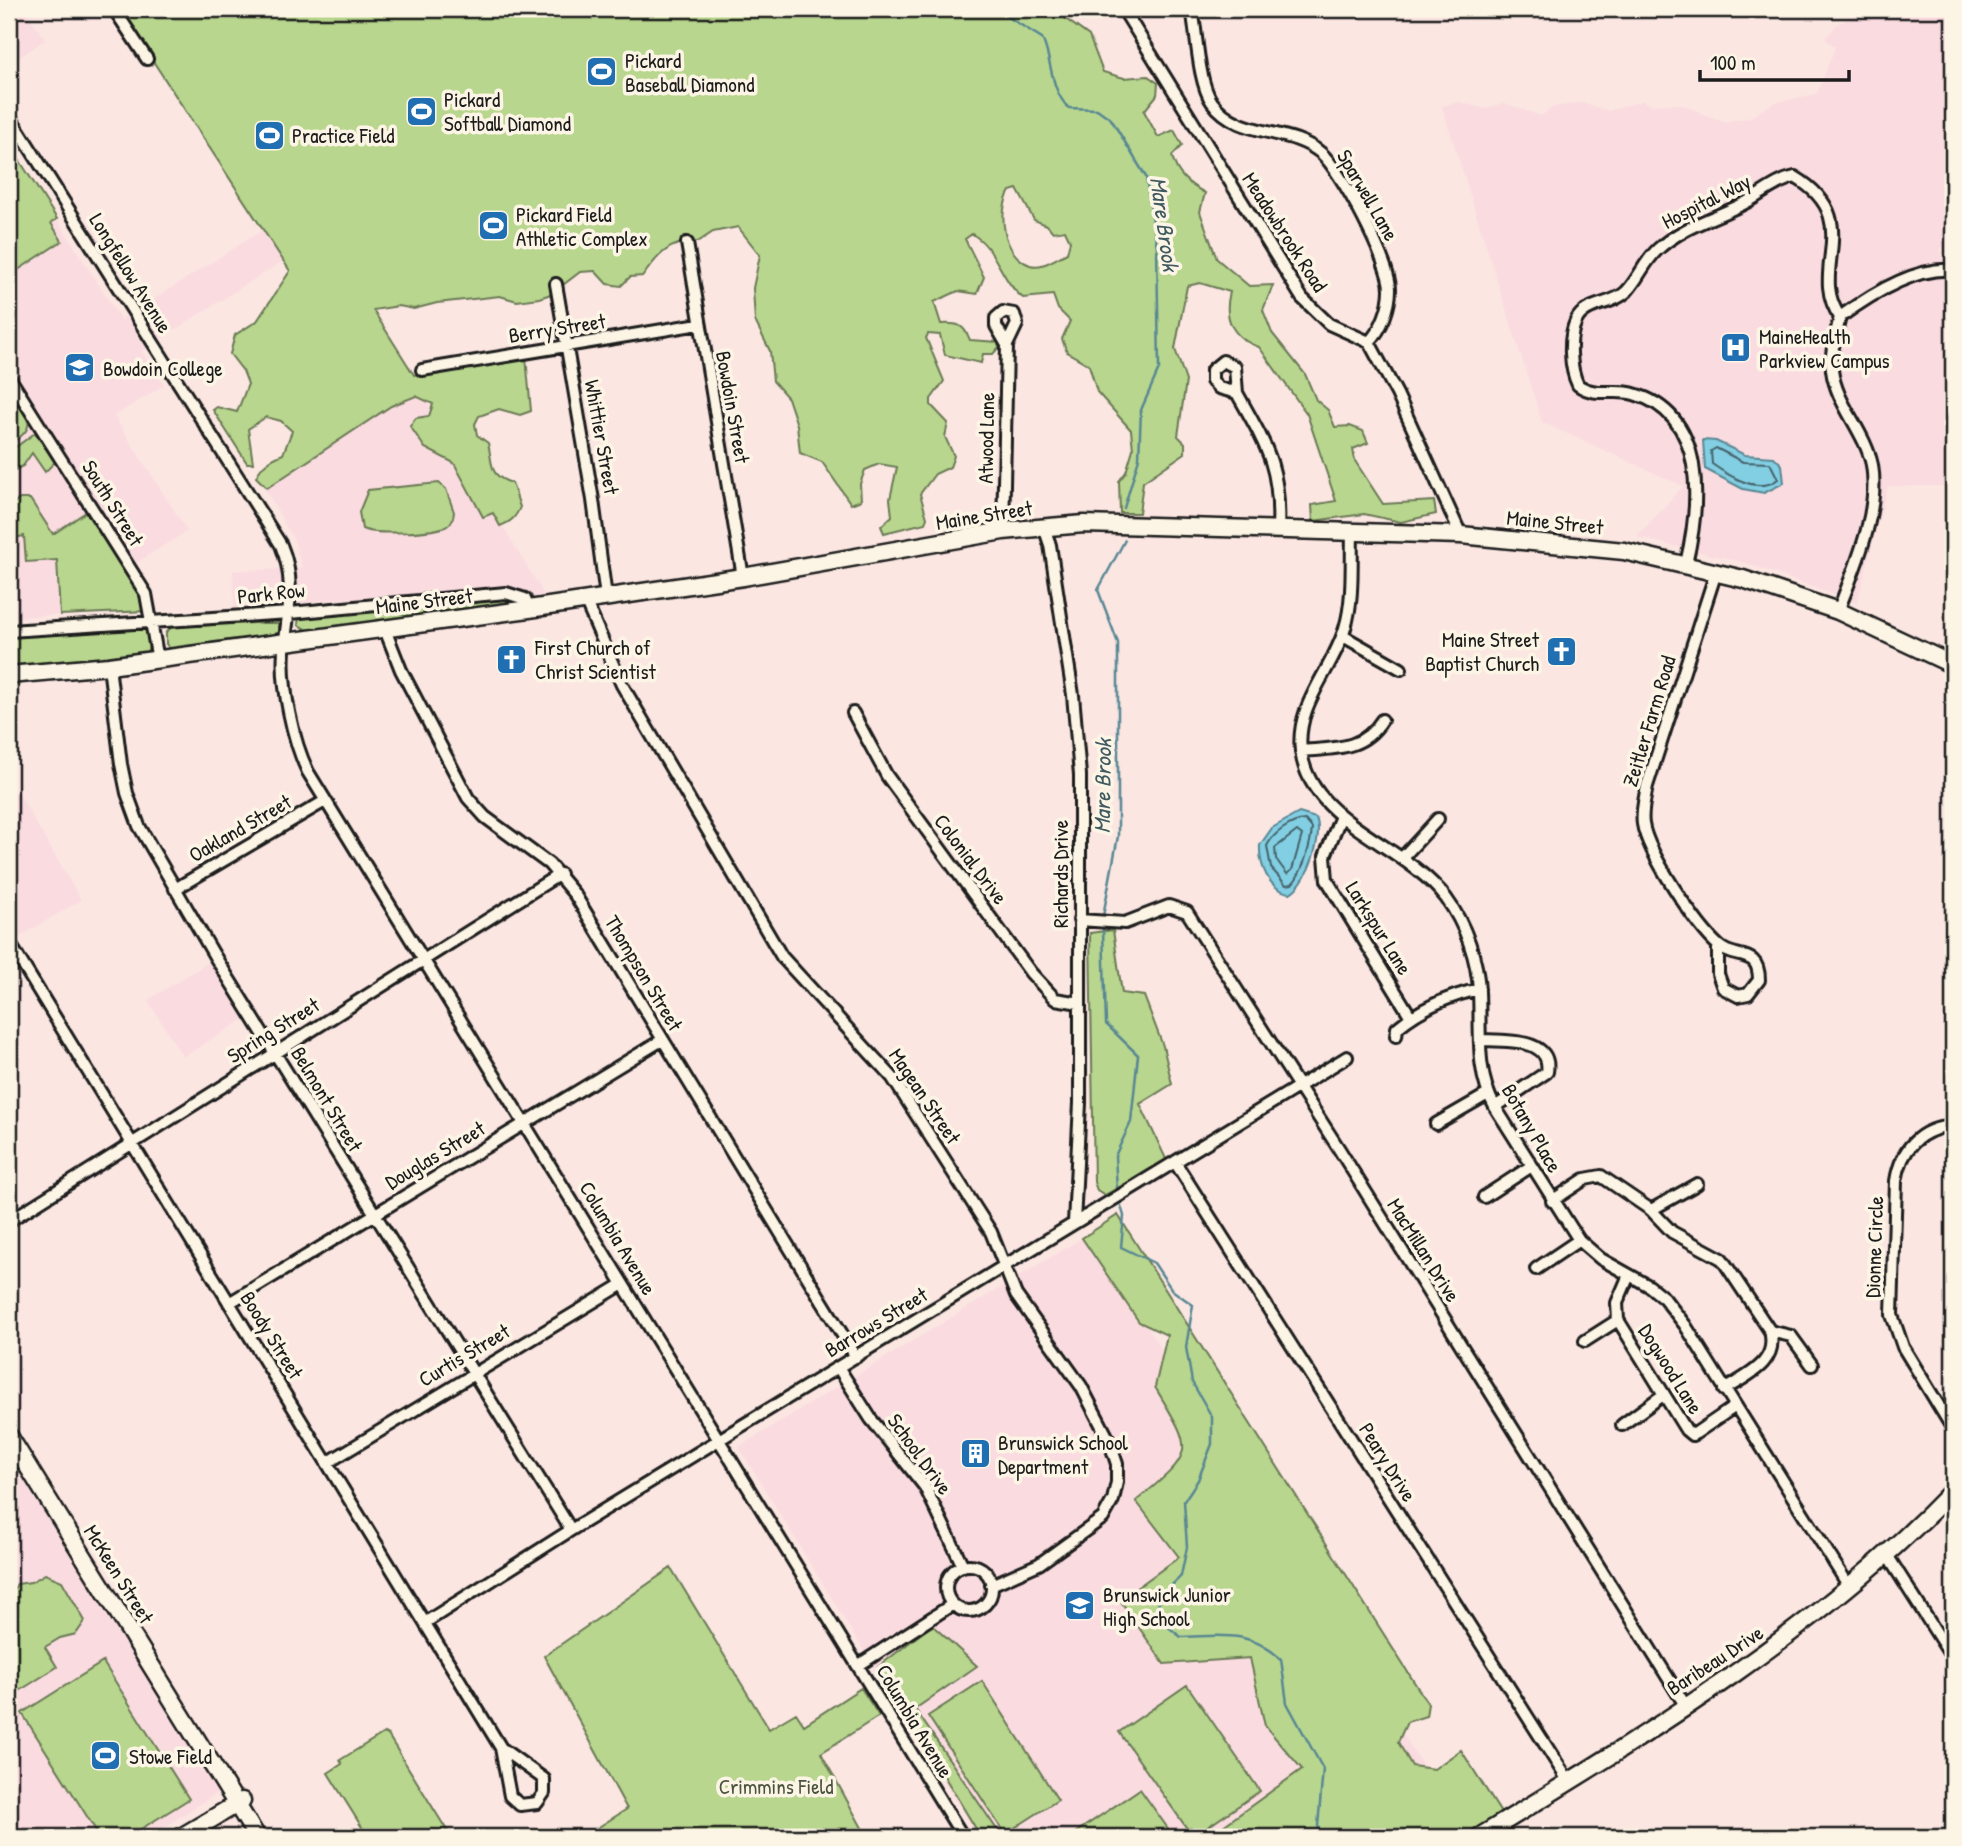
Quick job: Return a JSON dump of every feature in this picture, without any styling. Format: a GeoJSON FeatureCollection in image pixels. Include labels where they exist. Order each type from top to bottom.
{"type":"FeatureCollection","features":[{"type":"Feature","properties":{"kind":"street"},"geometry":{"type":"LineString","coordinates":[[114,9],[147,59]]}},
{"type":"Feature","properties":{"kind":"street","name":"Meadowbrook Road"},"geometry":{"type":"LineString","coordinates":[[1124,9],[1303,298],[1329,324],[1369,342]]}},
{"type":"Feature","properties":{"kind":"street","name":"Sparwell Lane"},"geometry":{"type":"LineString","coordinates":[[1192,9],[1205,86],[1213,103],[1226,116],[1243,126],[1304,142],[1320,152],[1332,164],[1362,217],[1384,264],[1390,289],[1381,324],[1369,342]]}},
{"type":"Feature","properties":{"kind":"street","name":"Longfellow Avenue"},"geometry":{"type":"LineString","coordinates":[[9,115],[277,537],[289,570],[290,612],[285,643]]}},
{"type":"Feature","properties":{"kind":"street","name":"Hospital Way"},"geometry":{"type":"LineString","coordinates":[[1686,564],[1696,488],[1686,437],[1665,410],[1650,399],[1631,393],[1586,391],[1578,385],[1572,358],[1576,321],[1583,312],[1625,292],[1643,266],[1667,242],[1698,223],[1763,194],[1782,180],[1796,177],[1818,196],[1831,219],[1834,238],[1828,290],[1832,306],[1840,317]]}},
{"type":"Feature","properties":{"kind":"street","name":"Bowdoin Street"},"geometry":{"type":"LineString","coordinates":[[687,243],[743,577]]}},
{"type":"Feature","properties":{"kind":"street"},"geometry":{"type":"LineString","coordinates":[[1838,611],[1862,541],[1874,487],[1866,446],[1833,378],[1831,358],[1840,317],[1914,277],[1938,269],[1953,270]]}},
{"type":"Feature","properties":{"kind":"street","name":"Whittier Street"},"geometry":{"type":"LineString","coordinates":[[556,284],[606,597]]}},
{"type":"Feature","properties":{"kind":"street","name":"Berry Street"},"geometry":{"type":"LineString","coordinates":[[422,370],[699,324]]}},
{"type":"Feature","properties":{"kind":"street"},"geometry":{"type":"LineString","coordinates":[[1369,342],[1397,394],[1461,535]]}},
{"type":"Feature","properties":{"kind":"street","name":"Atwood Lane"},"geometry":{"type":"LineString","coordinates":[[1003,531],[1007,345]]}},
{"type":"Feature","properties":{"kind":"street","name":"South Street"},"geometry":{"type":"LineString","coordinates":[[9,377],[146,594],[158,660]]}},
{"type":"Feature","properties":{"kind":"street"},"geometry":{"type":"LineString","coordinates":[[1237,393],[1269,449],[1276,471],[1278,530]]}},
{"type":"Feature","properties":{"kind":"street","name":"Maine Street"},"geometry":{"type":"LineString","coordinates":[[9,675],[158,660],[529,609],[743,577],[1003,531],[1084,524],[1461,535],[1592,547],[1686,564],[1838,611],[1953,665]]}},
{"type":"Feature","properties":{"kind":"street","name":"Richards Drive"},"geometry":{"type":"LineString","coordinates":[[1044,527],[1050,545],[1079,748],[1079,1156],[1074,1223]]}},
{"type":"Feature","properties":{"kind":"street","name":"Botany Place"},"geometry":{"type":"LineString","coordinates":[[1352,533],[1349,612],[1343,636],[1303,716],[1301,751],[1306,772],[1317,791],[1341,816],[1403,857],[1431,881],[1458,918],[1474,961],[1479,989],[1480,1040],[1488,1094],[1530,1167],[1579,1240],[1601,1258],[1664,1298],[1685,1325],[1850,1588]]}},
{"type":"Feature","properties":{"kind":"street","name":"Zeitler Farm Road"},"geometry":{"type":"LineString","coordinates":[[1716,572],[1647,786],[1642,821],[1656,862],[1718,946]]}},
{"type":"Feature","properties":{"kind":"street","name":"Park Row"},"geometry":{"type":"LineString","coordinates":[[9,631],[290,612],[506,593],[525,599],[529,609]]}},
{"type":"Feature","properties":{"kind":"street","name":"Magean Street"},"geometry":{"type":"LineString","coordinates":[[585,600],[622,685],[782,957],[804,985],[887,1070],[991,1233],[1016,1295],[1081,1386],[1102,1424],[1115,1456],[1117,1482],[1109,1510],[1095,1526],[1039,1564],[991,1585],[988,1601],[979,1608],[968,1611],[953,1604]]}},
{"type":"Feature","properties":{"kind":"street","name":"Thompson Street"},"geometry":{"type":"LineString","coordinates":[[384,627],[401,670],[468,798],[485,817],[560,874],[856,1357]]}},
{"type":"Feature","properties":{"kind":"street"},"geometry":{"type":"LineString","coordinates":[[1343,636],[1401,669]]}},
{"type":"Feature","properties":{"kind":"street","name":"Columbia Avenue"},"geometry":{"type":"LineString","coordinates":[[285,643],[284,655],[294,739],[308,772],[963,1837]]}},
{"type":"Feature","properties":{"kind":"street","name":"Belmont Street"},"geometry":{"type":"LineString","coordinates":[[109,666],[127,793],[139,826],[175,889],[570,1530]]}},
{"type":"Feature","properties":{"kind":"street","name":"Colonial Drive"},"geometry":{"type":"LineString","coordinates":[[853,713],[887,776],[1031,973],[1055,999],[1080,1003]]}},
{"type":"Feature","properties":{"kind":"street"},"geometry":{"type":"LineString","coordinates":[[1301,751],[1356,744],[1372,735],[1382,720]]}},
{"type":"Feature","properties":{"kind":"street","name":"Oakland Street"},"geometry":{"type":"LineString","coordinates":[[175,889],[325,801]]}},
{"type":"Feature","properties":{"kind":"street","name":"Larkspur Lane"},"geometry":{"type":"LineString","coordinates":[[1341,816],[1325,856],[1327,880],[1411,1017]]}},
{"type":"Feature","properties":{"kind":"street"},"geometry":{"type":"LineString","coordinates":[[1403,857],[1438,819]]}},
{"type":"Feature","properties":{"kind":"street","name":"Spring Street"},"geometry":{"type":"LineString","coordinates":[[9,1221],[560,874]]}},
{"type":"Feature","properties":{"kind":"street","name":"MacMillan Drive"},"geometry":{"type":"LineString","coordinates":[[1079,920],[1125,923],[1169,906],[1187,912],[1299,1086],[1685,1705]]}},
{"type":"Feature","properties":{"kind":"street","name":"Boody Street"},"geometry":{"type":"LineString","coordinates":[[9,942],[501,1748],[510,1797],[520,1805],[537,1803],[544,1793],[544,1779],[501,1748]]}},
{"type":"Feature","properties":{"kind":"street"},"geometry":{"type":"LineString","coordinates":[[1718,946],[1751,958],[1756,964],[1759,980],[1748,994],[1738,996],[1723,988],[1718,974],[1718,946]]}},
{"type":"Feature","properties":{"kind":"street"},"geometry":{"type":"LineString","coordinates":[[1396,1036],[1397,1028],[1433,1004],[1479,989]]}},
{"type":"Feature","properties":{"kind":"street","name":"Douglas Street"},"geometry":{"type":"LineString","coordinates":[[229,1303],[662,1040]]}},
{"type":"Feature","properties":{"kind":"street"},"geometry":{"type":"LineString","coordinates":[[1480,1040],[1529,1044],[1541,1048],[1546,1056],[1547,1072],[1495,1107]]}},
{"type":"Feature","properties":{"kind":"street","name":"Barrows Street"},"geometry":{"type":"LineString","coordinates":[[426,1622],[570,1530],[1347,1057]]}},
{"type":"Feature","properties":{"kind":"street"},"geometry":{"type":"LineString","coordinates":[[1436,1124],[1488,1094]]}},
{"type":"Feature","properties":{"kind":"street","name":"Dionne Circle"},"geometry":{"type":"LineString","coordinates":[[1953,1126],[1937,1128],[1917,1138],[1900,1163],[1896,1181],[1891,1307],[1903,1347],[1953,1429]]}},
{"type":"Feature","properties":{"kind":"street","name":"Peary Drive"},"geometry":{"type":"LineString","coordinates":[[1175,1163],[1569,1782]]}},
{"type":"Feature","properties":{"kind":"street"},"geometry":{"type":"LineString","coordinates":[[1483,1198],[1530,1167]]}},
{"type":"Feature","properties":{"kind":"street"},"geometry":{"type":"LineString","coordinates":[[1552,1200],[1585,1180],[1601,1176],[1651,1210],[1672,1232],[1722,1259],[1770,1331],[1773,1351],[1764,1364],[1724,1390]]}},
{"type":"Feature","properties":{"kind":"street"},"geometry":{"type":"LineString","coordinates":[[1651,1210],[1697,1184]]}},
{"type":"Feature","properties":{"kind":"street"},"geometry":{"type":"LineString","coordinates":[[1536,1269],[1579,1240]]}},
{"type":"Feature","properties":{"kind":"street","name":"Dogwood Lane"},"geometry":{"type":"LineString","coordinates":[[1629,1275],[1617,1303],[1618,1320],[1663,1395],[1692,1435],[1734,1407]]}},
{"type":"Feature","properties":{"kind":"street","name":"Curtis Street"},"geometry":{"type":"LineString","coordinates":[[327,1463],[473,1372],[623,1284]]}},
{"type":"Feature","properties":{"kind":"street"},"geometry":{"type":"LineString","coordinates":[[1585,1341],[1618,1320]]}},
{"type":"Feature","properties":{"kind":"street"},"geometry":{"type":"LineString","coordinates":[[1770,1331],[1791,1336],[1812,1365]]}},
{"type":"Feature","properties":{"kind":"street","name":"School Drive"},"geometry":{"type":"LineString","coordinates":[[838,1367],[871,1419],[925,1487],[963,1566]]}},
{"type":"Feature","properties":{"kind":"street"},"geometry":{"type":"LineString","coordinates":[[1622,1425],[1663,1395]]}},
{"type":"Feature","properties":{"kind":"street","name":"McKeen Street"},"geometry":{"type":"LineString","coordinates":[[9,1436],[259,1837]]}},
{"type":"Feature","properties":{"kind":"street","name":"Baribeau Drive"},"geometry":{"type":"LineString","coordinates":[[1479,1837],[1569,1782],[1783,1641],[1850,1588],[1953,1490]]}},
{"type":"Feature","properties":{"kind":"street"},"geometry":{"type":"LineString","coordinates":[[1887,1555],[1953,1658]]}},
{"type":"Feature","properties":{"kind":"street"},"geometry":{"type":"LineString","coordinates":[[859,1665],[953,1604],[947,1596],[947,1582],[954,1571],[963,1566],[982,1570],[991,1585]]}},
{"type":"Feature","properties":{"kind":"street"},"geometry":{"type":"LineString","coordinates":[[181,1837],[238,1803]]}},
{"type":"Feature","properties":{"kind":"shaded area"},"geometry":{"type":"Polygon","coordinates":[[[9,9],[24,9],[45,40],[9,64],[9,9]]]}},
{"type":"Feature","properties":{"kind":"shaded area","name":"MaineHealth Parkview Campus"},"geometry":{"type":"Polygon","coordinates":[[[1868,9],[1953,9],[1953,241],[1940,249],[1953,274],[1953,486],[1888,486],[1857,603],[1746,563],[1637,537],[1683,486],[1542,422],[1442,106],[1459,102],[1485,109],[1503,103],[1541,116],[1554,107],[1572,104],[1582,103],[1609,111],[1642,101],[1651,105],[1680,104],[1723,122],[1749,118],[1774,103],[1817,94],[1835,47],[1825,38],[1838,24],[1868,9]]]}},
{"type":"Feature","properties":{"kind":"shaded area","name":"Bowdoin College"},"geometry":{"type":"Polygon","coordinates":[[[9,144],[121,320],[263,230],[283,261],[141,351],[164,385],[114,416],[187,531],[125,570],[147,611],[9,617],[9,144]]]}},
{"type":"Feature","properties":{"kind":"shaded area"},"geometry":{"type":"Polygon","coordinates":[[[418,387],[545,596],[530,597],[509,587],[235,607],[233,571],[302,568],[295,542],[264,487],[418,387]]]}},
{"type":"Feature","properties":{"kind":"shaded area"},"geometry":{"type":"Polygon","coordinates":[[[17,791],[81,900],[12,941],[9,935],[9,796],[17,791]]]}},
{"type":"Feature","properties":{"kind":"shaded area"},"geometry":{"type":"Polygon","coordinates":[[[211,961],[246,1018],[183,1057],[148,1000],[211,961]]]}},
{"type":"Feature","properties":{"kind":"shaded area","name":"Brunswick Junior High School"},"geometry":{"type":"Polygon","coordinates":[[[1089,1234],[1423,1766],[1306,1837],[978,1837],[739,1447],[1089,1234]]]}},
{"type":"Feature","properties":{"kind":"shaded area"},"geometry":{"type":"Polygon","coordinates":[[[9,1457],[218,1792],[149,1837],[20,1837],[9,1820],[9,1457]]]}},
{"type":"Feature","properties":{"kind":"green space"},"geometry":{"type":"Polygon","coordinates":[[[119,9],[1052,9],[1089,36],[1103,72],[1124,78],[1148,76],[1158,83],[1157,95],[1144,111],[1158,137],[1174,130],[1182,145],[1172,156],[1184,178],[1205,193],[1200,212],[1217,259],[1249,286],[1273,285],[1263,310],[1272,333],[1305,374],[1316,400],[1328,410],[1335,427],[1350,426],[1363,431],[1368,443],[1353,449],[1355,461],[1383,504],[1434,501],[1436,514],[1401,522],[1364,514],[1313,521],[1312,505],[1336,501],[1307,414],[1259,347],[1242,338],[1232,326],[1228,310],[1230,292],[1200,283],[1187,286],[1175,349],[1186,381],[1178,436],[1185,443],[1185,453],[1143,482],[1139,513],[1120,513],[1119,481],[1126,472],[1133,449],[1131,430],[1097,392],[1089,365],[1067,352],[1062,339],[1070,321],[1058,309],[1053,295],[1023,298],[1015,291],[987,247],[972,234],[965,239],[984,277],[977,294],[958,291],[934,302],[941,324],[959,326],[970,340],[998,342],[1000,346],[993,354],[983,354],[981,363],[945,355],[940,335],[928,334],[926,338],[944,381],[931,399],[931,405],[948,423],[945,437],[954,456],[950,467],[935,474],[920,494],[927,518],[925,523],[884,533],[881,526],[892,516],[890,499],[897,467],[879,464],[865,470],[860,484],[861,500],[851,504],[822,462],[800,453],[797,425],[788,398],[773,381],[770,351],[755,321],[753,288],[760,255],[738,227],[713,232],[698,242],[672,247],[659,256],[643,276],[630,277],[621,286],[607,284],[595,271],[580,272],[551,294],[539,298],[517,301],[500,296],[437,303],[414,309],[399,306],[373,310],[414,375],[526,357],[531,411],[520,415],[499,409],[479,416],[475,424],[477,435],[488,443],[495,473],[512,483],[520,507],[507,523],[500,526],[493,513],[483,517],[454,463],[425,448],[410,426],[416,418],[429,416],[433,404],[416,396],[391,406],[267,488],[256,477],[267,462],[283,454],[292,431],[281,421],[266,417],[248,429],[253,463],[247,463],[213,410],[217,407],[237,412],[248,384],[243,371],[230,354],[235,335],[257,321],[290,271],[119,9]],[[1017,189],[1010,191],[1003,221],[1008,243],[1021,260],[1035,266],[1067,253],[1070,241],[1065,230],[1053,232],[1047,225],[1034,220],[1017,189]]]}},
{"type":"Feature","properties":{"kind":"green space"},"geometry":{"type":"Polygon","coordinates":[[[9,144],[57,219],[51,223],[62,241],[9,276],[9,144]]]}},
{"type":"Feature","properties":{"kind":"green space"},"geometry":{"type":"Polygon","coordinates":[[[9,392],[24,412],[28,424],[22,436],[12,442],[9,441],[9,392]]]}},
{"type":"Feature","properties":{"kind":"green space"},"geometry":{"type":"Polygon","coordinates":[[[35,433],[55,462],[45,472],[32,453],[23,466],[9,473],[9,452],[35,433]]]}},
{"type":"Feature","properties":{"kind":"green space"},"geometry":{"type":"Polygon","coordinates":[[[439,483],[446,489],[454,512],[452,521],[447,526],[404,532],[362,529],[359,512],[368,490],[439,483]]]}},
{"type":"Feature","properties":{"kind":"green space"},"geometry":{"type":"Polygon","coordinates":[[[20,499],[30,499],[53,534],[86,512],[139,591],[147,611],[60,615],[57,560],[26,562],[24,536],[9,539],[9,527],[16,524],[10,505],[20,499]]]}},
{"type":"Feature","properties":{"kind":"green space"},"geometry":{"type":"Polygon","coordinates":[[[511,599],[514,601],[507,604],[309,631],[298,625],[299,617],[511,599]]]}},
{"type":"Feature","properties":{"kind":"green space"},"geometry":{"type":"Polygon","coordinates":[[[278,623],[280,631],[273,637],[172,651],[166,644],[166,632],[172,627],[278,623]]]}},
{"type":"Feature","properties":{"kind":"green space"},"geometry":{"type":"Polygon","coordinates":[[[143,629],[149,631],[152,642],[146,653],[9,669],[9,636],[143,629]]]}},
{"type":"Feature","properties":{"kind":"green space"},"geometry":{"type":"Polygon","coordinates":[[[1113,930],[1122,993],[1144,996],[1163,1046],[1172,1084],[1140,1104],[1167,1161],[1105,1195],[1097,1190],[1094,1182],[1090,933],[1113,930]]]}},
{"type":"Feature","properties":{"kind":"green space"},"geometry":{"type":"Polygon","coordinates":[[[1118,1215],[1428,1704],[1426,1716],[1407,1722],[1398,1742],[1412,1766],[1434,1769],[1461,1750],[1501,1813],[1462,1837],[1208,1837],[1302,1769],[1265,1726],[1250,1658],[1164,1664],[1120,1600],[1179,1557],[1136,1501],[1170,1471],[1183,1450],[1177,1425],[1155,1387],[1167,1335],[1139,1322],[1082,1238],[1118,1215]]]}},
{"type":"Feature","properties":{"kind":"green space","name":"Crimmins Field"},"geometry":{"type":"Polygon","coordinates":[[[671,1568],[769,1729],[796,1713],[804,1725],[861,1688],[879,1716],[821,1753],[867,1837],[583,1837],[627,1809],[544,1656],[671,1568]]]}},
{"type":"Feature","properties":{"kind":"green space"},"geometry":{"type":"Polygon","coordinates":[[[45,1574],[62,1581],[85,1621],[76,1634],[60,1638],[45,1647],[57,1667],[16,1693],[9,1691],[9,1608],[16,1604],[11,1594],[17,1584],[31,1582],[45,1574]]]}},
{"type":"Feature","properties":{"kind":"green space"},"geometry":{"type":"Polygon","coordinates":[[[932,1625],[977,1666],[915,1709],[1002,1837],[981,1837],[878,1667],[932,1625]]]}},
{"type":"Feature","properties":{"kind":"green space","name":"Stowe Field"},"geometry":{"type":"Polygon","coordinates":[[[103,1662],[189,1799],[128,1837],[100,1837],[22,1713],[103,1662]]]}},
{"type":"Feature","properties":{"kind":"green space"},"geometry":{"type":"Polygon","coordinates":[[[982,1681],[1058,1800],[1005,1834],[928,1716],[982,1681]]]}},
{"type":"Feature","properties":{"kind":"green space"},"geometry":{"type":"Polygon","coordinates":[[[1187,1685],[1260,1791],[1193,1837],[1119,1732],[1187,1685]]]}},
{"type":"Feature","properties":{"kind":"green space"},"geometry":{"type":"Polygon","coordinates":[[[384,1733],[388,1735],[451,1837],[368,1837],[328,1773],[342,1764],[340,1760],[384,1733]]]}},
{"type":"Feature","properties":{"kind":"green space"},"geometry":{"type":"Polygon","coordinates":[[[1140,1789],[1174,1837],[1069,1837],[1140,1789]]]}},
{"type":"Feature","properties":{"kind":"water"},"geometry":{"type":"Polygon","coordinates":[[[1703,440],[1716,441],[1745,455],[1774,457],[1782,465],[1784,483],[1764,493],[1743,489],[1705,469],[1703,440]]]}},
{"type":"Feature","properties":{"kind":"water"},"geometry":{"type":"Polygon","coordinates":[[[1299,813],[1316,818],[1318,836],[1308,870],[1290,893],[1276,887],[1266,875],[1260,845],[1272,828],[1299,813]]]}},
{"type":"Feature","properties":{"kind":"waterway","name":"Mare Brook"},"geometry":{"type":"LineString","coordinates":[[1003,9],[1008,17],[1042,38],[1055,84],[1063,101],[1069,108],[1097,109],[1111,119],[1146,177],[1157,247],[1159,369],[1141,410],[1139,458],[1124,508]]}},
{"type":"Feature","properties":{"kind":"waterway","name":"Mare Brook"},"geometry":{"type":"LineString","coordinates":[[1103,916],[1118,836],[1118,643],[1098,590],[1125,540]]}},
{"type":"Feature","properties":{"kind":"waterway","name":"Mare Brook"},"geometry":{"type":"LineString","coordinates":[[1103,930],[1106,1024],[1138,1055],[1131,1122],[1115,1156],[1117,1190]]}},
{"type":"Feature","properties":{"kind":"waterway","name":"Mare Brook"},"geometry":{"type":"LineString","coordinates":[[1121,1206],[1124,1216],[1121,1247],[1154,1263],[1172,1290],[1193,1305],[1186,1347],[1192,1382],[1212,1417],[1212,1444],[1198,1480],[1184,1501],[1187,1547],[1181,1576],[1160,1597],[1156,1617],[1181,1637],[1234,1636],[1257,1643],[1281,1659],[1287,1703],[1323,1769],[1318,1826],[1320,1837]]}},
{"type":"Feature","properties":{"kind":"place","name":"Pickard Baseball Diamond"},"geometry":{"type":"Point","coordinates":[602,72]}},
{"type":"Feature","properties":{"kind":"place","name":"Pickard Softball Diamond"},"geometry":{"type":"Point","coordinates":[421,111]}},
{"type":"Feature","properties":{"kind":"place","name":"Practice Field"},"geometry":{"type":"Point","coordinates":[269,135]}},
{"type":"Feature","properties":{"kind":"place","name":"Pickard Field Athletic Complex"},"geometry":{"type":"Point","coordinates":[493,226]}},
{"type":"Feature","properties":{"kind":"place","name":"MaineHealth Parkview Campus"},"geometry":{"type":"Point","coordinates":[1736,348]}},
{"type":"Feature","properties":{"kind":"place","name":"Bowdoin College"},"geometry":{"type":"Point","coordinates":[80,368]}},
{"type":"Feature","properties":{"kind":"place","name":"Maine Street Baptist Church"},"geometry":{"type":"Point","coordinates":[1562,651]}},
{"type":"Feature","properties":{"kind":"place","name":"First Church of Christ Scientist"},"geometry":{"type":"Point","coordinates":[512,659]}},
{"type":"Feature","properties":{"kind":"place","name":"Brunswick School Department"},"geometry":{"type":"Point","coordinates":[975,1454]}},
{"type":"Feature","properties":{"kind":"place","name":"Brunswick Junior High School"},"geometry":{"type":"Point","coordinates":[1080,1606]}},
{"type":"Feature","properties":{"kind":"place","name":"Stowe Field"},"geometry":{"type":"Point","coordinates":[106,1756]}}]}
